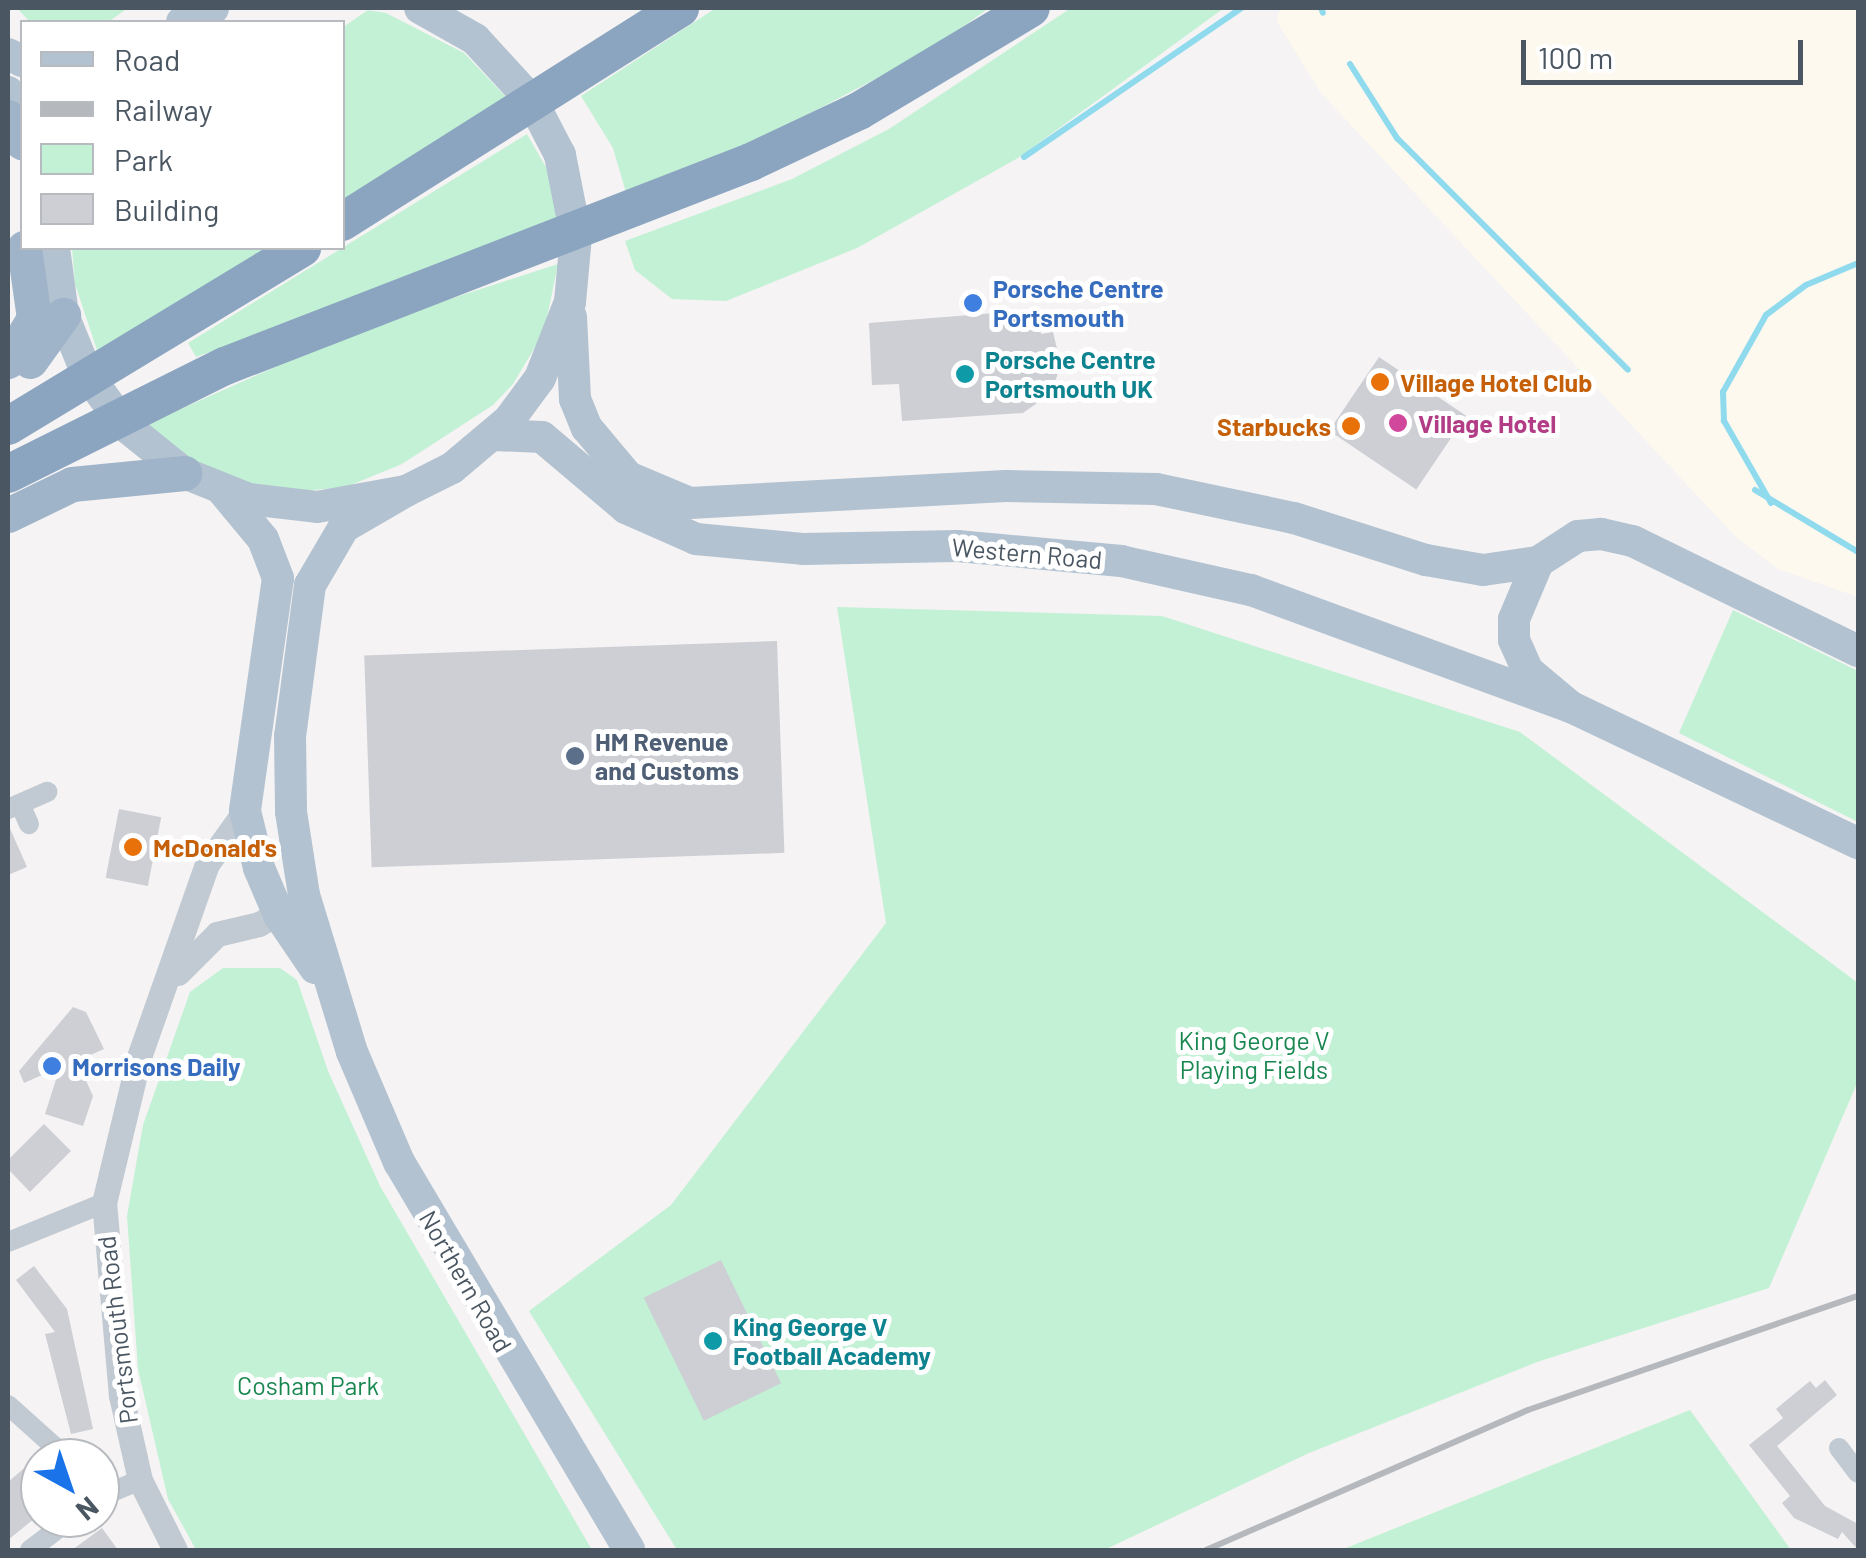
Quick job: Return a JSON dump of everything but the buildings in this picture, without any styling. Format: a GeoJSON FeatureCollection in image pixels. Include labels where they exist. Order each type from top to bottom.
{"type":"FeatureCollection","features":[{"type":"Feature","properties":{"kind":"highway"},"geometry":{"type":"LineString","coordinates":[[345,220],[459,152],[680,8]]}},
{"type":"Feature","properties":{"kind":"highway"},"geometry":{"type":"LineString","coordinates":[[8,474],[226,366],[670,198],[859,111],[1031,8]]}},
{"type":"Feature","properties":{"kind":"highway"},"geometry":{"type":"LineString","coordinates":[[8,426],[195,317],[299,250]]}},
{"type":"Feature","properties":{"kind":"highway"},"geometry":{"type":"LineString","coordinates":[[8,361],[34,318],[35,253]]}},
{"type":"Feature","properties":{"kind":"highway"},"geometry":{"type":"LineString","coordinates":[[8,382],[52,336],[63,315]]}},
{"type":"Feature","properties":{"kind":"highway"},"geometry":{"type":"LineString","coordinates":[[8,515],[72,484],[184,473]]}},
{"type":"Feature","properties":{"kind":"main road"},"geometry":{"type":"LineString","coordinates":[[186,20],[213,8]]}},
{"type":"Feature","properties":{"kind":"main road"},"geometry":{"type":"LineString","coordinates":[[420,8],[475,39],[506,68],[546,125],[573,206],[570,302],[583,450]]}},
{"type":"Feature","properties":{"kind":"main road"},"geometry":{"type":"LineString","coordinates":[[35,253],[104,402],[146,446],[184,473],[224,491],[317,508],[406,491],[452,468],[494,435],[540,378],[570,302]]}},
{"type":"Feature","properties":{"kind":"main road","name":"Western Road"},"geometry":{"type":"LineString","coordinates":[[494,435],[520,433],[583,450],[628,478],[690,503],[1006,486],[1156,489],[1294,518],[1426,560],[1483,570],[1538,562]]}},
{"type":"Feature","properties":{"kind":"main road","name":"Western Road"},"geometry":{"type":"LineString","coordinates":[[583,450],[642,518],[696,538],[803,549],[957,546],[1121,561],[1250,590],[1571,706]]}},
{"type":"Feature","properties":{"kind":"main road","name":"Northern Road"},"geometry":{"type":"LineString","coordinates":[[224,491],[263,539],[278,578],[246,811],[258,868],[291,905],[334,997],[378,1116],[426,1213],[629,1550]]}},
{"type":"Feature","properties":{"kind":"main road","name":"Northern Road"},"geometry":{"type":"LineString","coordinates":[[291,905],[290,736],[310,584],[344,528],[406,491]]}},
{"type":"Feature","properties":{"kind":"main road"},"geometry":{"type":"LineString","coordinates":[[1858,651],[1632,541],[1578,536],[1538,562],[1522,588],[1514,640],[1528,671],[1571,706],[1858,843]]}},
{"type":"Feature","properties":{"kind":"street"},"geometry":{"type":"LineString","coordinates":[[29,824],[14,807],[46,792]]}},
{"type":"Feature","properties":{"kind":"street","name":"Portsmouth Road"},"geometry":{"type":"LineString","coordinates":[[175,1550],[140,1480],[113,1331],[104,1203],[139,1056],[166,990],[208,864],[246,811]]}},
{"type":"Feature","properties":{"kind":"street","name":"Portsmouth Road"},"geometry":{"type":"LineString","coordinates":[[166,990],[217,934],[291,905]]}},
{"type":"Feature","properties":{"kind":"street"},"geometry":{"type":"LineString","coordinates":[[8,1242],[104,1203]]}},
{"type":"Feature","properties":{"kind":"street"},"geometry":{"type":"LineString","coordinates":[[8,1405],[44,1438]]}},
{"type":"Feature","properties":{"kind":"street"},"geometry":{"type":"LineString","coordinates":[[1839,1448],[1858,1473]]}},
{"type":"Feature","properties":{"kind":"street"},"geometry":{"type":"LineString","coordinates":[[120,1486],[140,1480]]}},
{"type":"Feature","properties":{"kind":"shaded area"},"geometry":{"type":"Polygon","coordinates":[[[1280,8],[1858,8],[1858,597],[1778,569],[1736,537],[1321,93],[1277,22],[1280,8]]]}},
{"type":"Feature","properties":{"kind":"green space"},"geometry":{"type":"Polygon","coordinates":[[[17,8],[128,8],[111,20],[28,20],[17,8]]]}},
{"type":"Feature","properties":{"kind":"green space"},"geometry":{"type":"Polygon","coordinates":[[[716,8],[989,8],[932,49],[752,144],[627,196],[613,148],[581,96],[716,8]]]}},
{"type":"Feature","properties":{"kind":"green space"},"geometry":{"type":"Polygon","coordinates":[[[1071,8],[1224,8],[1018,158],[857,248],[726,301],[672,299],[635,270],[625,241],[792,179],[889,129],[1071,8]]]}},
{"type":"Feature","properties":{"kind":"green space"},"geometry":{"type":"Polygon","coordinates":[[[367,10],[386,13],[464,53],[506,97],[345,199],[345,26],[367,10]]]}},
{"type":"Feature","properties":{"kind":"green space"},"geometry":{"type":"Polygon","coordinates":[[[527,134],[547,169],[563,221],[196,357],[188,343],[339,250],[345,250],[345,246],[527,134]]]}},
{"type":"Feature","properties":{"kind":"green space"},"geometry":{"type":"Polygon","coordinates":[[[72,250],[263,250],[98,353],[75,284],[72,250]]]}},
{"type":"Feature","properties":{"kind":"green space"},"geometry":{"type":"Polygon","coordinates":[[[558,264],[544,332],[513,384],[493,405],[402,464],[346,487],[270,494],[203,469],[145,425],[367,326],[558,264]]]}},
{"type":"Feature","properties":{"kind":"green space","name":"King George V Playing Fields"},"geometry":{"type":"Polygon","coordinates":[[[837,607],[1162,616],[1520,732],[1858,983],[1858,1081],[1769,1288],[1540,1361],[1309,1453],[1104,1550],[677,1550],[529,1311],[671,1205],[886,923],[837,607]]]}},
{"type":"Feature","properties":{"kind":"green space"},"geometry":{"type":"Polygon","coordinates":[[[1733,610],[1858,671],[1858,822],[1679,733],[1733,610]]]}},
{"type":"Feature","properties":{"kind":"green space","name":"Cosham Park"},"geometry":{"type":"Polygon","coordinates":[[[223,968],[280,968],[297,980],[328,1071],[380,1186],[592,1550],[195,1548],[168,1499],[138,1369],[127,1216],[143,1125],[190,992],[223,968]]]}},
{"type":"Feature","properties":{"kind":"green space"},"geometry":{"type":"Polygon","coordinates":[[[1690,1410],[1791,1550],[1341,1550],[1690,1410]]]}},
{"type":"Feature","properties":{"kind":"pier"},"geometry":{"type":"Polygon","coordinates":[[[324,8],[371,8],[345,26],[345,20],[307,18],[324,8]]]}},
{"type":"Feature","properties":{"kind":"waterway"},"geometry":{"type":"LineString","coordinates":[[1024,157],[1242,8]]}},
{"type":"Feature","properties":{"kind":"waterway"},"geometry":{"type":"LineString","coordinates":[[1321,8],[1323,13]]}},
{"type":"Feature","properties":{"kind":"waterway"},"geometry":{"type":"LineString","coordinates":[[1350,64],[1397,138],[1628,370]]}},
{"type":"Feature","properties":{"kind":"waterway"},"geometry":{"type":"LineString","coordinates":[[1771,503],[1724,421],[1723,392],[1766,315],[1806,285],[1858,263]]}},
{"type":"Feature","properties":{"kind":"waterway"},"geometry":{"type":"LineString","coordinates":[[1755,490],[1858,552]]}},
{"type":"Feature","properties":{"kind":"railway"},"geometry":{"type":"LineString","coordinates":[[1206,1550],[1528,1410],[1858,1296]]}},
{"type":"Feature","properties":{"kind":"place","name":"Porsche Centre Portsmouth"},"geometry":{"type":"Point","coordinates":[973,303]}},
{"type":"Feature","properties":{"kind":"place","name":"Porsche Centre Portsmouth UK"},"geometry":{"type":"Point","coordinates":[965,374]}},
{"type":"Feature","properties":{"kind":"place","name":"Village Hotel Club"},"geometry":{"type":"Point","coordinates":[1380,382]}},
{"type":"Feature","properties":{"kind":"place","name":"Village Hotel"},"geometry":{"type":"Point","coordinates":[1398,423]}},
{"type":"Feature","properties":{"kind":"place","name":"Starbucks"},"geometry":{"type":"Point","coordinates":[1351,426]}},
{"type":"Feature","properties":{"kind":"place","name":"HM Revenue and Customs"},"geometry":{"type":"Point","coordinates":[575,756]}},
{"type":"Feature","properties":{"kind":"place","name":"McDonald's"},"geometry":{"type":"Point","coordinates":[133,847]}},
{"type":"Feature","properties":{"kind":"place","name":"Morrisons Daily"},"geometry":{"type":"Point","coordinates":[52,1066]}},
{"type":"Feature","properties":{"kind":"place","name":"King George V Football Academy"},"geometry":{"type":"Point","coordinates":[713,1341]}}]}
